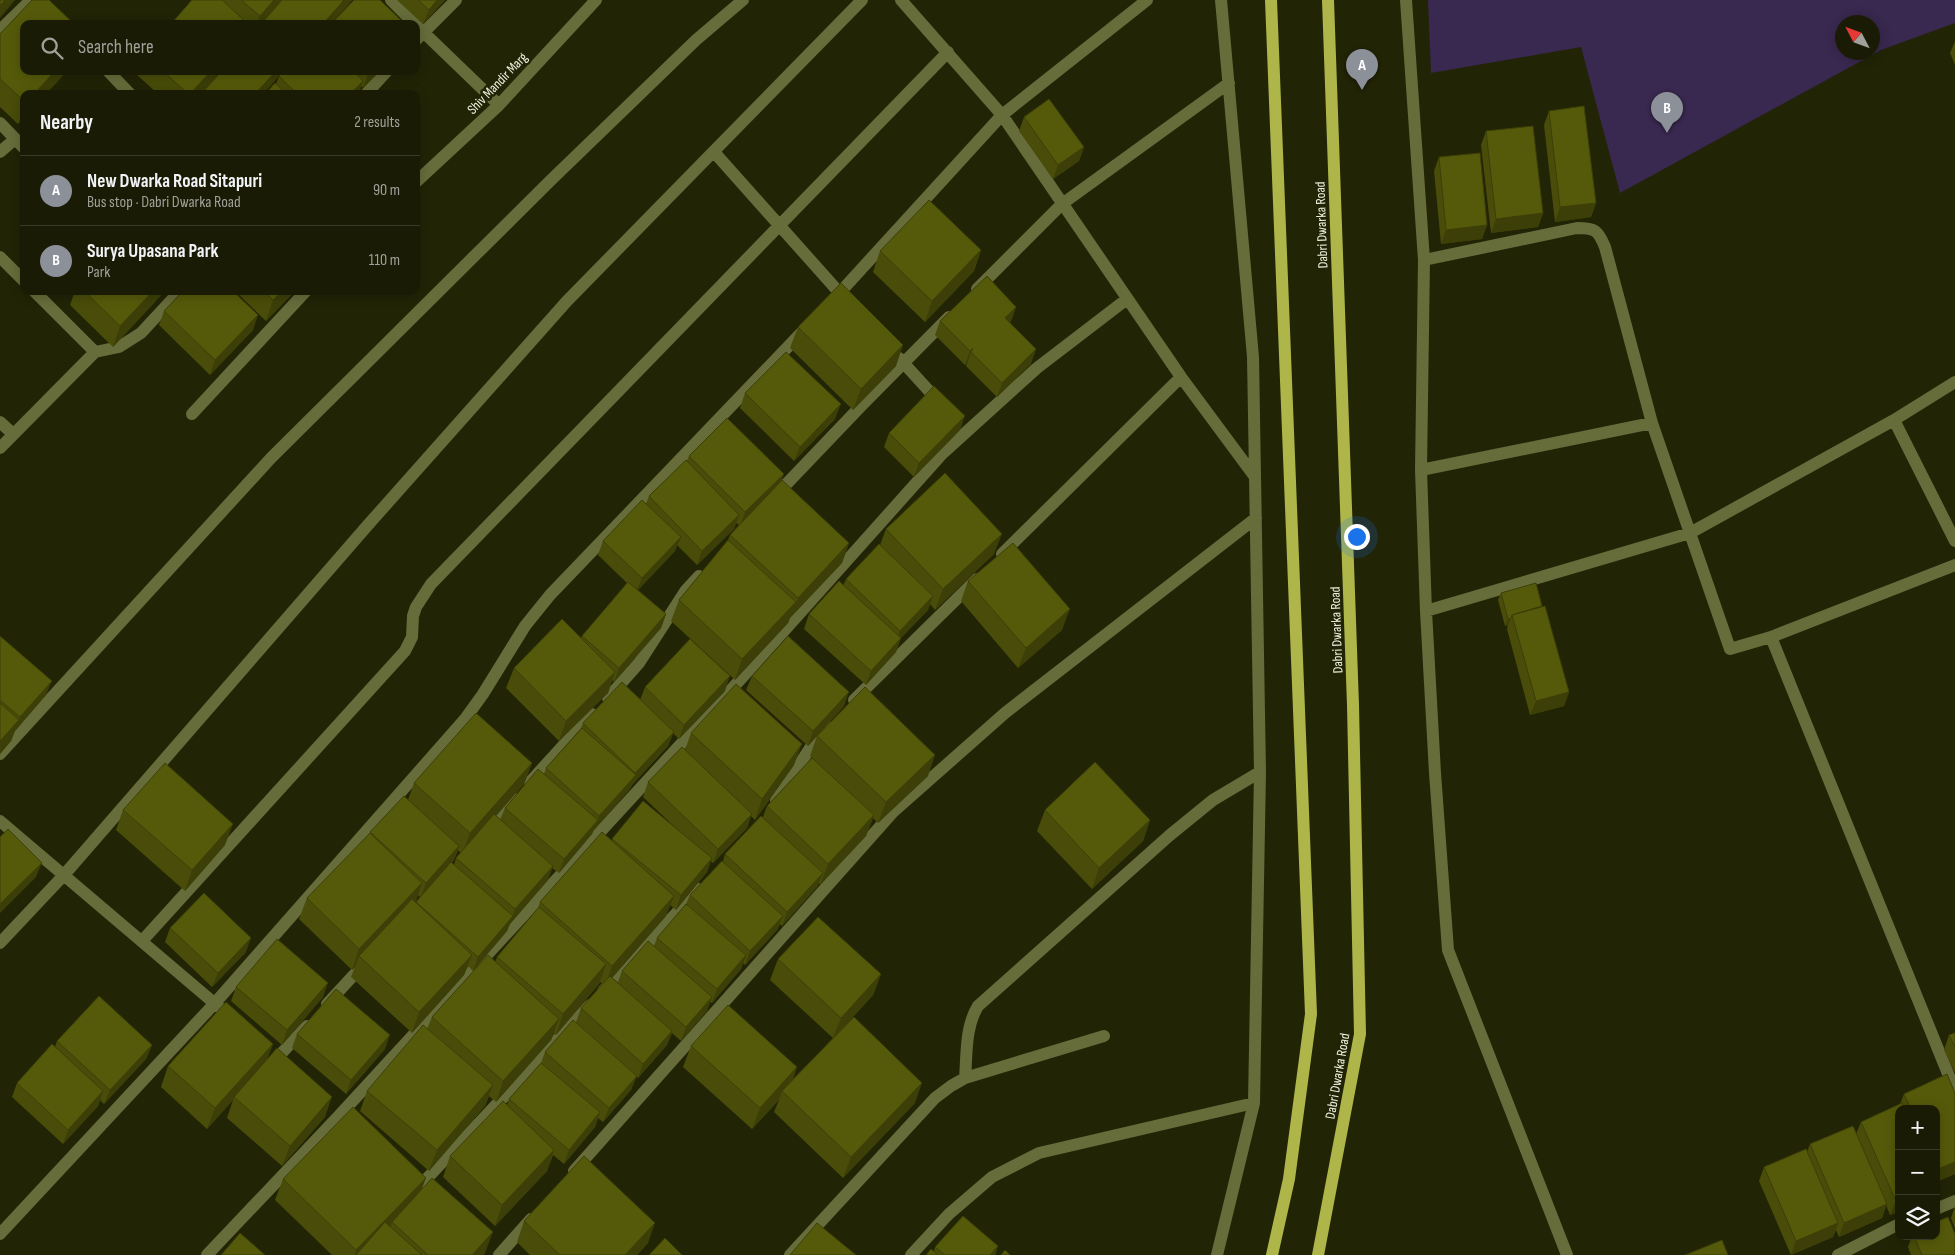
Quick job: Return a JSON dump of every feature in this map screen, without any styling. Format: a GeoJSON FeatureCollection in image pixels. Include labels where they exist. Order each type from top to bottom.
{"type":"FeatureCollection","features":[{"type":"Feature","properties":{"kind":"main road"},"geometry":{"type":"LineString","coordinates":[[1271,0],[1310,1014],[1289,1179],[1272,1255]]}},
{"type":"Feature","properties":{"kind":"main road","name":"Dabri Dwarka Road"},"geometry":{"type":"LineString","coordinates":[[1318,1255],[1360,1034],[1353,705],[1328,0]]}},
{"type":"Feature","properties":{"kind":"street"},"geometry":{"type":"LineString","coordinates":[[0,30],[31,0]]}},
{"type":"Feature","properties":{"kind":"street"},"geometry":{"type":"LineString","coordinates":[[391,0],[409,20]]}},
{"type":"Feature","properties":{"kind":"street"},"geometry":{"type":"LineString","coordinates":[[420,28],[456,0]]}},
{"type":"Feature","properties":{"kind":"street","name":"Shiv Mandir Marg"},"geometry":{"type":"LineString","coordinates":[[420,178],[499,105],[596,0]]}},
{"type":"Feature","properties":{"kind":"street"},"geometry":{"type":"LineString","coordinates":[[0,754],[271,458],[565,167],[696,40],[743,0]]}},
{"type":"Feature","properties":{"kind":"street"},"geometry":{"type":"LineString","coordinates":[[0,943],[64,875],[367,526],[567,301],[862,0]]}},
{"type":"Feature","properties":{"kind":"street"},"geometry":{"type":"LineString","coordinates":[[901,0],[1002,115],[1181,377],[1255,478]]}},
{"type":"Feature","properties":{"kind":"street"},"geometry":{"type":"LineString","coordinates":[[1217,1255],[1254,1103],[1260,772],[1253,357],[1221,0]]}},
{"type":"Feature","properties":{"kind":"street"},"geometry":{"type":"LineString","coordinates":[[1406,0],[1424,260],[1422,470],[1426,611],[1435,773],[1448,950],[1567,1255]]}},
{"type":"Feature","properties":{"kind":"street"},"geometry":{"type":"LineString","coordinates":[[826,307],[1002,115],[1144,1]]}},
{"type":"Feature","properties":{"kind":"street"},"geometry":{"type":"LineString","coordinates":[[420,32],[499,105]]}},
{"type":"Feature","properties":{"kind":"street"},"geometry":{"type":"LineString","coordinates":[[142,941],[405,651],[412,637],[413,616],[416,607],[431,584],[948,52]]}},
{"type":"Feature","properties":{"kind":"street"},"geometry":{"type":"LineString","coordinates":[[112,75],[126,90]]}},
{"type":"Feature","properties":{"kind":"street"},"geometry":{"type":"LineString","coordinates":[[370,90],[383,75]]}},
{"type":"Feature","properties":{"kind":"street"},"geometry":{"type":"LineString","coordinates":[[766,505],[903,363],[1062,204],[1229,83]]}},
{"type":"Feature","properties":{"kind":"street"},"geometry":{"type":"LineString","coordinates":[[0,123],[19,143],[0,152]]}},
{"type":"Feature","properties":{"kind":"street"},"geometry":{"type":"LineString","coordinates":[[714,152],[852,307]]}},
{"type":"Feature","properties":{"kind":"street"},"geometry":{"type":"LineString","coordinates":[[1424,260],[1577,228],[1592,228],[1600,234],[1652,423],[1730,649],[1771,637],[1955,565]]}},
{"type":"Feature","properties":{"kind":"street"},"geometry":{"type":"LineString","coordinates":[[0,257],[20,277]]}},
{"type":"Feature","properties":{"kind":"street"},"geometry":{"type":"LineString","coordinates":[[38,295],[95,352]]}},
{"type":"Feature","properties":{"kind":"street"},"geometry":{"type":"LineString","coordinates":[[0,448],[95,352],[119,346],[141,333],[176,295]]}},
{"type":"Feature","properties":{"kind":"street"},"geometry":{"type":"LineString","coordinates":[[192,414],[302,295]]}},
{"type":"Feature","properties":{"kind":"street"},"geometry":{"type":"LineString","coordinates":[[206,1255],[336,1119],[750,669],[964,428],[1127,298]]}},
{"type":"Feature","properties":{"kind":"street"},"geometry":{"type":"LineString","coordinates":[[0,1234],[215,1003],[465,720],[524,626],[550,595],[812,321]]}},
{"type":"Feature","properties":{"kind":"street"},"geometry":{"type":"LineString","coordinates":[[890,349],[948,411]]}},
{"type":"Feature","properties":{"kind":"street"},"geometry":{"type":"LineString","coordinates":[[771,808],[818,736],[1181,377]]}},
{"type":"Feature","properties":{"kind":"street"},"geometry":{"type":"LineString","coordinates":[[1426,611],[1690,533],[1894,420],[1955,382]]}},
{"type":"Feature","properties":{"kind":"street"},"geometry":{"type":"LineString","coordinates":[[1894,420],[1955,541]]}},
{"type":"Feature","properties":{"kind":"street"},"geometry":{"type":"LineString","coordinates":[[0,422],[13,434]]}},
{"type":"Feature","properties":{"kind":"street"},"geometry":{"type":"LineString","coordinates":[[1422,470],[1652,423]]}},
{"type":"Feature","properties":{"kind":"street"},"geometry":{"type":"LineString","coordinates":[[565,1181],[893,812],[1005,713],[1256,518]]}},
{"type":"Feature","properties":{"kind":"street"},"geometry":{"type":"LineString","coordinates":[[479,838],[639,663],[686,590],[706,569]]}},
{"type":"Feature","properties":{"kind":"street"},"geometry":{"type":"LineString","coordinates":[[1771,637],[1955,1091]]}},
{"type":"Feature","properties":{"kind":"street"},"geometry":{"type":"LineString","coordinates":[[965,1078],[968,1034],[972,1016],[978,1006],[1170,834],[1213,800],[1260,772]]}},
{"type":"Feature","properties":{"kind":"street"},"geometry":{"type":"LineString","coordinates":[[0,821],[229,1015]]}},
{"type":"Feature","properties":{"kind":"street"},"geometry":{"type":"LineString","coordinates":[[418,1188],[705,883]]}},
{"type":"Feature","properties":{"kind":"street"},"geometry":{"type":"LineString","coordinates":[[278,1057],[372,955]]}},
{"type":"Feature","properties":{"kind":"street"},"geometry":{"type":"LineString","coordinates":[[790,1255],[935,1098],[950,1086],[965,1078],[1104,1036]]}},
{"type":"Feature","properties":{"kind":"street"},"geometry":{"type":"LineString","coordinates":[[911,1255],[949,1214],[992,1177],[1039,1153],[1254,1103]]}},
{"type":"Feature","properties":{"kind":"street"},"geometry":{"type":"LineString","coordinates":[[1940,1207],[1955,1201]]}},
{"type":"Feature","properties":{"kind":"street"},"geometry":{"type":"LineString","coordinates":[[499,1255],[539,1211]]}},
{"type":"Feature","properties":{"kind":"street"},"geometry":{"type":"LineString","coordinates":[[1838,1255],[1895,1226]]}},
{"type":"Feature","properties":{"kind":"shaded area"},"geometry":{"type":"Polygon","coordinates":[[[1428,0],[1955,0],[1955,23],[1880,51],[1880,15],[1835,15],[1835,60],[1863,60],[1620,193],[1581,47],[1431,73],[1428,0]]]}},
{"type":"Feature","properties":{"kind":"building"},"geometry":{"type":"Polygon","coordinates":[[[32,0],[49,0],[70,20],[20,20],[20,75],[51,75],[38,90],[20,90],[20,97],[0,79],[0,34],[32,0]]]}},
{"type":"Feature","properties":{"kind":"building"},"geometry":{"type":"Polygon","coordinates":[[[192,0],[222,0],[244,20],[174,20],[192,0]]]}},
{"type":"Feature","properties":{"kind":"building"},"geometry":{"type":"Polygon","coordinates":[[[241,0],[274,0],[260,16],[241,0]]]}},
{"type":"Feature","properties":{"kind":"building"},"geometry":{"type":"Polygon","coordinates":[[[282,0],[344,0],[326,20],[264,20],[282,0]]]}},
{"type":"Feature","properties":{"kind":"building"},"geometry":{"type":"Polygon","coordinates":[[[354,0],[380,0],[401,20],[335,20],[354,0]]]}},
{"type":"Feature","properties":{"kind":"building"},"geometry":{"type":"Polygon","coordinates":[[[418,0],[437,0],[429,10],[418,0]]]}},
{"type":"Feature","properties":{"kind":"building"},"geometry":{"type":"Polygon","coordinates":[[[167,75],[207,75],[194,90],[184,90],[167,75]]]}},
{"type":"Feature","properties":{"kind":"building"},"geometry":{"type":"Polygon","coordinates":[[[218,75],[272,75],[259,90],[205,90],[218,75]]]}},
{"type":"Feature","properties":{"kind":"building"},"geometry":{"type":"Polygon","coordinates":[[[358,75],[363,81],[354,90],[293,90],[279,76],[358,75]]]}},
{"type":"Feature","properties":{"kind":"building"},"geometry":{"type":"Polygon","coordinates":[[[275,83],[283,90],[269,90],[275,83]]]}},
{"type":"Feature","properties":{"kind":"building"},"geometry":{"type":"Polygon","coordinates":[[[1049,99],[1084,147],[1058,165],[1024,117],[1049,99]]]}},
{"type":"Feature","properties":{"kind":"building"},"geometry":{"type":"Polygon","coordinates":[[[1584,106],[1596,203],[1560,207],[1549,111],[1584,106]]]}},
{"type":"Feature","properties":{"kind":"building"},"geometry":{"type":"Polygon","coordinates":[[[1533,126],[1543,213],[1496,219],[1486,131],[1533,126]]]}},
{"type":"Feature","properties":{"kind":"building"},"geometry":{"type":"Polygon","coordinates":[[[1480,153],[1487,225],[1446,230],[1439,157],[1480,153]]]}},
{"type":"Feature","properties":{"kind":"building"},"geometry":{"type":"Polygon","coordinates":[[[929,200],[981,250],[932,301],[880,251],[929,200]]]}},
{"type":"Feature","properties":{"kind":"building"},"geometry":{"type":"Polygon","coordinates":[[[987,276],[1016,307],[1005,318],[1036,349],[1002,383],[971,352],[973,348],[970,351],[940,321],[987,276]]]}},
{"type":"Feature","properties":{"kind":"building"},"geometry":{"type":"Polygon","coordinates":[[[841,283],[903,345],[861,389],[798,327],[841,283]]]}},
{"type":"Feature","properties":{"kind":"building"},"geometry":{"type":"Polygon","coordinates":[[[88,295],[149,295],[120,326],[88,295]]]}},
{"type":"Feature","properties":{"kind":"building"},"geometry":{"type":"Polygon","coordinates":[[[179,295],[237,295],[258,315],[215,360],[164,311],[179,295]]]}},
{"type":"Feature","properties":{"kind":"building"},"geometry":{"type":"Polygon","coordinates":[[[268,295],[278,295],[273,300],[268,295]]]}},
{"type":"Feature","properties":{"kind":"building"},"geometry":{"type":"Polygon","coordinates":[[[786,352],[841,404],[800,447],[745,393],[786,352]]]}},
{"type":"Feature","properties":{"kind":"building"},"geometry":{"type":"Polygon","coordinates":[[[934,386],[965,416],[919,463],[889,433],[934,386]]]}},
{"type":"Feature","properties":{"kind":"building"},"geometry":{"type":"Polygon","coordinates":[[[727,418],[784,474],[745,512],[689,456],[727,418]]]}},
{"type":"Feature","properties":{"kind":"building"},"geometry":{"type":"Polygon","coordinates":[[[686,460],[739,515],[702,551],[649,496],[686,460]]]}},
{"type":"Feature","properties":{"kind":"building"},"geometry":{"type":"Polygon","coordinates":[[[945,473],[1002,534],[943,589],[886,529],[945,473]]]}},
{"type":"Feature","properties":{"kind":"building"},"geometry":{"type":"Polygon","coordinates":[[[782,480],[849,543],[798,598],[730,535],[782,480]]]}},
{"type":"Feature","properties":{"kind":"building"},"geometry":{"type":"Polygon","coordinates":[[[642,500],[681,537],[642,578],[603,541],[642,500]]]}},
{"type":"Feature","properties":{"kind":"building"},"geometry":{"type":"Polygon","coordinates":[[[728,540],[796,602],[742,659],[679,600],[728,540]]]}},
{"type":"Feature","properties":{"kind":"building"},"geometry":{"type":"Polygon","coordinates":[[[1013,543],[1070,609],[1026,648],[968,581],[1013,543]]]}},
{"type":"Feature","properties":{"kind":"building"},"geometry":{"type":"Polygon","coordinates":[[[879,544],[933,596],[900,631],[846,579],[879,544]]]}},
{"type":"Feature","properties":{"kind":"building"},"geometry":{"type":"Polygon","coordinates":[[[839,581],[901,638],[871,671],[809,614],[839,581]]]}},
{"type":"Feature","properties":{"kind":"building"},"geometry":{"type":"Polygon","coordinates":[[[628,582],[666,614],[619,668],[582,636],[628,582]]]}},
{"type":"Feature","properties":{"kind":"building"},"geometry":{"type":"Polygon","coordinates":[[[1536,583],[1542,606],[1512,615],[1508,619],[1501,593],[1536,583]]]}},
{"type":"Feature","properties":{"kind":"building"},"geometry":{"type":"Polygon","coordinates":[[[1545,606],[1569,692],[1536,701],[1512,615],[1545,606]]]}},
{"type":"Feature","properties":{"kind":"building"},"geometry":{"type":"Polygon","coordinates":[[[562,619],[615,672],[566,721],[514,668],[562,619]]]}},
{"type":"Feature","properties":{"kind":"building"},"geometry":{"type":"Polygon","coordinates":[[[0,636],[52,681],[20,717],[0,700],[0,636]]]}},
{"type":"Feature","properties":{"kind":"building"},"geometry":{"type":"Polygon","coordinates":[[[788,636],[849,692],[813,731],[752,676],[788,636]]]}},
{"type":"Feature","properties":{"kind":"building"},"geometry":{"type":"Polygon","coordinates":[[[690,639],[730,676],[684,725],[645,687],[690,639]]]}},
{"type":"Feature","properties":{"kind":"building"},"geometry":{"type":"Polygon","coordinates":[[[622,682],[674,732],[635,773],[583,723],[622,682]]]}},
{"type":"Feature","properties":{"kind":"building"},"geometry":{"type":"Polygon","coordinates":[[[736,684],[802,744],[762,799],[691,733],[736,684]]]}},
{"type":"Feature","properties":{"kind":"building"},"geometry":{"type":"Polygon","coordinates":[[[865,687],[935,755],[886,802],[817,736],[865,687]]]}},
{"type":"Feature","properties":{"kind":"building"},"geometry":{"type":"Polygon","coordinates":[[[0,703],[19,720],[0,741],[0,703]]]}},
{"type":"Feature","properties":{"kind":"building"},"geometry":{"type":"Polygon","coordinates":[[[476,713],[532,763],[470,833],[414,783],[476,713]]]}},
{"type":"Feature","properties":{"kind":"building"},"geometry":{"type":"Polygon","coordinates":[[[582,728],[636,775],[599,816],[546,768],[582,728]]]}},
{"type":"Feature","properties":{"kind":"building"},"geometry":{"type":"Polygon","coordinates":[[[682,747],[752,814],[718,849],[648,782],[682,747]]]}},
{"type":"Feature","properties":{"kind":"building"},"geometry":{"type":"Polygon","coordinates":[[[812,758],[874,815],[828,864],[767,806],[812,758]]]}},
{"type":"Feature","properties":{"kind":"building"},"geometry":{"type":"Polygon","coordinates":[[[1095,762],[1150,820],[1099,868],[1045,810],[1095,762]]]}},
{"type":"Feature","properties":{"kind":"building"},"geometry":{"type":"Polygon","coordinates":[[[165,763],[233,824],[192,870],[123,810],[165,763]]]}},
{"type":"Feature","properties":{"kind":"building"},"geometry":{"type":"Polygon","coordinates":[[[538,769],[598,820],[564,859],[505,808],[538,769]]]}},
{"type":"Feature","properties":{"kind":"building"},"geometry":{"type":"Polygon","coordinates":[[[404,796],[459,846],[426,883],[370,832],[404,796]]]}},
{"type":"Feature","properties":{"kind":"building"},"geometry":{"type":"Polygon","coordinates":[[[643,801],[712,858],[681,895],[612,839],[643,801]]]}},
{"type":"Feature","properties":{"kind":"building"},"geometry":{"type":"Polygon","coordinates":[[[494,814],[553,866],[515,909],[456,858],[494,814]]]}},
{"type":"Feature","properties":{"kind":"building"},"geometry":{"type":"Polygon","coordinates":[[[761,816],[823,873],[787,912],[725,854],[761,816]]]}},
{"type":"Feature","properties":{"kind":"building"},"geometry":{"type":"Polygon","coordinates":[[[8,829],[42,863],[0,904],[0,837],[8,829]]]}},
{"type":"Feature","properties":{"kind":"building"},"geometry":{"type":"Polygon","coordinates":[[[602,832],[674,896],[612,966],[540,902],[602,832]]]}},
{"type":"Feature","properties":{"kind":"building"},"geometry":{"type":"Polygon","coordinates":[[[370,833],[422,883],[359,949],[307,898],[370,833]]]}},
{"type":"Feature","properties":{"kind":"building"},"geometry":{"type":"Polygon","coordinates":[[[722,861],[783,916],[750,951],[690,895],[722,861]]]}},
{"type":"Feature","properties":{"kind":"building"},"geometry":{"type":"Polygon","coordinates":[[[451,862],[513,916],[478,957],[416,902],[451,862]]]}},
{"type":"Feature","properties":{"kind":"building"},"geometry":{"type":"Polygon","coordinates":[[[204,893],[251,938],[218,973],[170,928],[204,893]]]}},
{"type":"Feature","properties":{"kind":"building"},"geometry":{"type":"Polygon","coordinates":[[[412,899],[472,955],[419,1012],[359,956],[412,899]]]}},
{"type":"Feature","properties":{"kind":"building"},"geometry":{"type":"Polygon","coordinates":[[[686,904],[746,955],[717,989],[657,938],[686,904]]]}},
{"type":"Feature","properties":{"kind":"building"},"geometry":{"type":"Polygon","coordinates":[[[539,907],[606,964],[563,1014],[497,957],[539,907]]]}},
{"type":"Feature","properties":{"kind":"building"},"geometry":{"type":"Polygon","coordinates":[[[818,917],[881,974],[841,1018],[778,959],[818,917]]]}},
{"type":"Feature","properties":{"kind":"building"},"geometry":{"type":"Polygon","coordinates":[[[277,939],[328,983],[287,1030],[236,987],[277,939]]]}},
{"type":"Feature","properties":{"kind":"building"},"geometry":{"type":"Polygon","coordinates":[[[648,941],[712,997],[686,1027],[622,971],[648,941]]]}},
{"type":"Feature","properties":{"kind":"building"},"geometry":{"type":"Polygon","coordinates":[[[488,955],[559,1019],[503,1081],[432,1017],[488,955]]]}},
{"type":"Feature","properties":{"kind":"building"},"geometry":{"type":"Polygon","coordinates":[[[610,976],[672,1031],[643,1064],[581,1008],[610,976]]]}},
{"type":"Feature","properties":{"kind":"building"},"geometry":{"type":"Polygon","coordinates":[[[336,989],[390,1035],[351,1080],[297,1034],[336,989]]]}},
{"type":"Feature","properties":{"kind":"building"},"geometry":{"type":"Polygon","coordinates":[[[99,996],[152,1045],[110,1090],[57,1041],[99,996]]]}},
{"type":"Feature","properties":{"kind":"building"},"geometry":{"type":"Polygon","coordinates":[[[226,1002],[273,1044],[215,1108],[168,1066],[226,1002]]]}},
{"type":"Feature","properties":{"kind":"building"},"geometry":{"type":"Polygon","coordinates":[[[728,1005],[797,1067],[760,1108],[691,1046],[728,1005]]]}},
{"type":"Feature","properties":{"kind":"building"},"geometry":{"type":"Polygon","coordinates":[[[854,1017],[922,1083],[851,1157],[782,1091],[854,1017]]]}},
{"type":"Feature","properties":{"kind":"building"},"geometry":{"type":"Polygon","coordinates":[[[573,1020],[637,1076],[609,1108],[545,1052],[573,1020]]]}},
{"type":"Feature","properties":{"kind":"building"},"geometry":{"type":"Polygon","coordinates":[[[423,1025],[493,1085],[437,1150],[367,1091],[423,1025]]]}},
{"type":"Feature","properties":{"kind":"building"},"geometry":{"type":"Polygon","coordinates":[[[1955,1033],[1955,1047],[1949,1035],[1955,1033]]]}},
{"type":"Feature","properties":{"kind":"building"},"geometry":{"type":"Polygon","coordinates":[[[52,1044],[103,1091],[68,1130],[17,1083],[52,1044]]]}},
{"type":"Feature","properties":{"kind":"building"},"geometry":{"type":"Polygon","coordinates":[[[277,1048],[332,1097],[290,1146],[234,1097],[277,1048]]]}},
{"type":"Feature","properties":{"kind":"building"},"geometry":{"type":"Polygon","coordinates":[[[541,1063],[600,1112],[569,1150],[509,1099],[541,1063]]]}},
{"type":"Feature","properties":{"kind":"building"},"geometry":{"type":"Polygon","coordinates":[[[1947,1074],[1955,1093],[1955,1162],[1940,1168],[1940,1105],[1909,1105],[1904,1094],[1947,1074]]]}},
{"type":"Feature","properties":{"kind":"building"},"geometry":{"type":"Polygon","coordinates":[[[503,1101],[554,1150],[502,1205],[450,1156],[503,1101]]]}},
{"type":"Feature","properties":{"kind":"building"},"geometry":{"type":"Polygon","coordinates":[[[1895,1106],[1895,1199],[1861,1122],[1895,1106]]]}},
{"type":"Feature","properties":{"kind":"building"},"geometry":{"type":"Polygon","coordinates":[[[353,1107],[426,1178],[356,1250],[283,1179],[353,1107]]]}},
{"type":"Feature","properties":{"kind":"building"},"geometry":{"type":"Polygon","coordinates":[[[1853,1126],[1887,1204],[1844,1223],[1810,1144],[1853,1126]]]}},
{"type":"Feature","properties":{"kind":"building"},"geometry":{"type":"Polygon","coordinates":[[[1806,1149],[1838,1223],[1796,1241],[1764,1167],[1806,1149]]]}},
{"type":"Feature","properties":{"kind":"building"},"geometry":{"type":"Polygon","coordinates":[[[584,1156],[655,1223],[625,1255],[560,1255],[524,1221],[584,1156]]]}},
{"type":"Feature","properties":{"kind":"building"},"geometry":{"type":"Polygon","coordinates":[[[432,1178],[493,1232],[472,1255],[428,1255],[392,1222],[432,1178]]]}},
{"type":"Feature","properties":{"kind":"building"},"geometry":{"type":"Polygon","coordinates":[[[963,1216],[998,1246],[990,1255],[945,1255],[935,1247],[963,1216]]]}},
{"type":"Feature","properties":{"kind":"building"},"geometry":{"type":"Polygon","coordinates":[[[1948,1217],[1955,1234],[1955,1255],[1922,1255],[1916,1240],[1940,1240],[1940,1220],[1948,1217]]]}},
{"type":"Feature","properties":{"kind":"building"},"geometry":{"type":"Polygon","coordinates":[[[385,1222],[422,1255],[356,1255],[385,1222]]]}},
{"type":"Feature","properties":{"kind":"building"},"geometry":{"type":"Polygon","coordinates":[[[817,1223],[856,1255],[790,1255],[817,1223]]]}},
{"type":"Feature","properties":{"kind":"building"},"geometry":{"type":"Polygon","coordinates":[[[240,1233],[265,1255],[221,1255],[240,1233]]]}},
{"type":"Feature","properties":{"kind":"building"},"geometry":{"type":"Polygon","coordinates":[[[665,1238],[682,1255],[649,1255],[665,1238]]]}},
{"type":"Feature","properties":{"kind":"building"},"geometry":{"type":"Polygon","coordinates":[[[1722,1240],[1728,1255],[1685,1255],[1722,1240]]]}},
{"type":"Feature","properties":{"kind":"building"},"geometry":{"type":"Polygon","coordinates":[[[931,1249],[938,1255],[926,1255],[931,1249]]]}},
{"type":"Feature","properties":{"kind":"building"},"geometry":{"type":"Polygon","coordinates":[[[1005,1250],[1010,1255],[1001,1255],[1005,1250]]]}},
{"type":"Feature","properties":{"kind":"place","name":"New Dwarka Road Sitapuri"},"geometry":{"type":"Point","coordinates":[1362,90]}},
{"type":"Feature","properties":{"kind":"place","name":"Surya Upasana Park"},"geometry":{"type":"Point","coordinates":[1667,133]}}]}
